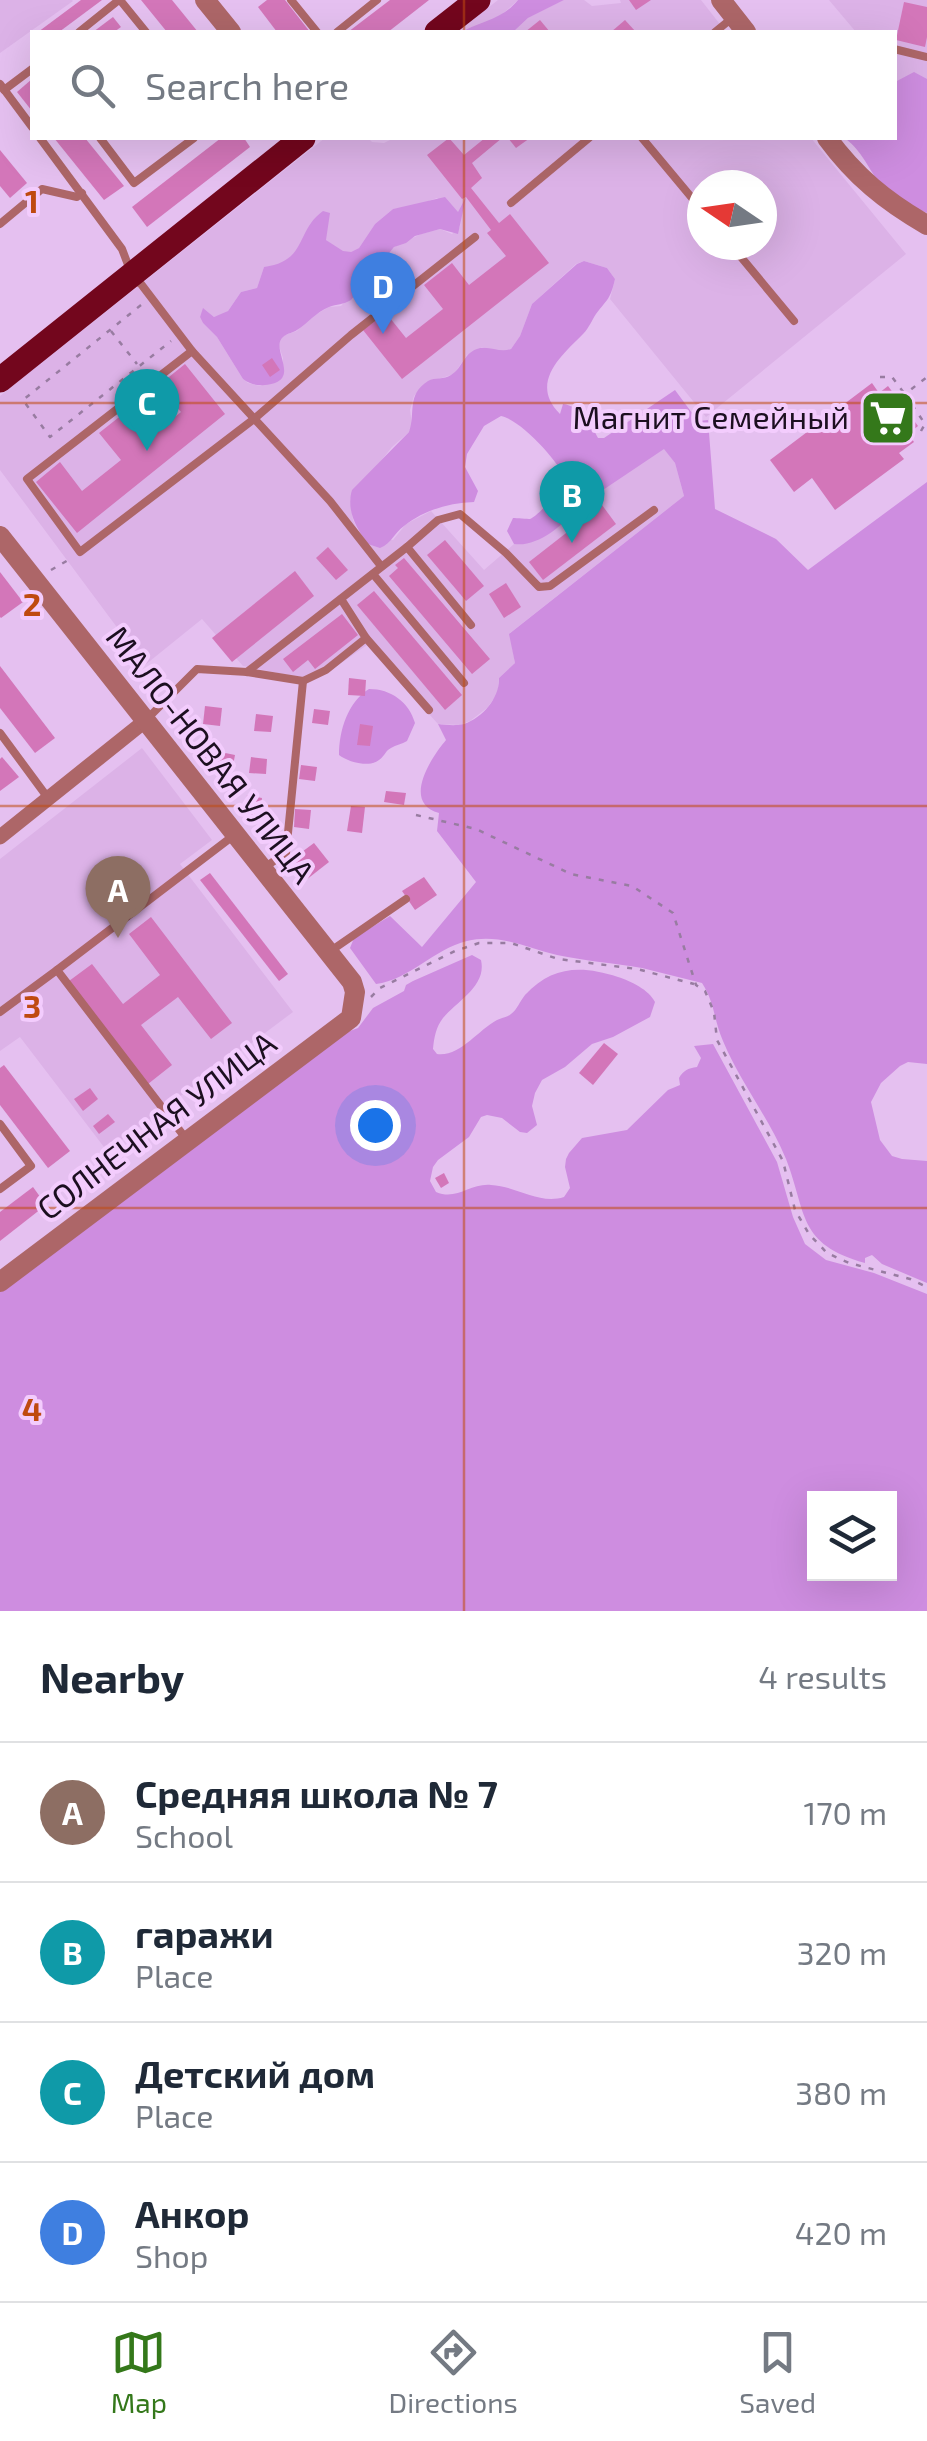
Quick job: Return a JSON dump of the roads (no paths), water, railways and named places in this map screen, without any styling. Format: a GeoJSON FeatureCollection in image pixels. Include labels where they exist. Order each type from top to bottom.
{"type":"FeatureCollection","features":[{"type":"Feature","properties":{"kind":"main road"},"geometry":{"type":"LineString","coordinates":[[440,30],[478,0]]}},
{"type":"Feature","properties":{"kind":"main road"},"geometry":{"type":"LineString","coordinates":[[0,380],[300,140]]}},
{"type":"Feature","properties":{"kind":"street"},"geometry":{"type":"LineString","coordinates":[[205,0],[228,30]]}},
{"type":"Feature","properties":{"kind":"street"},"geometry":{"type":"LineString","coordinates":[[829,140],[847,164],[895,207],[927,225]]}},
{"type":"Feature","properties":{"kind":"street","name":"МАЛО-НОВАЯ УЛИЦА"},"geometry":{"type":"LineString","coordinates":[[0,536],[354,985],[351,1018]]}},
{"type":"Feature","properties":{"kind":"street"},"geometry":{"type":"LineString","coordinates":[[0,837],[145,721]]}},
{"type":"Feature","properties":{"kind":"street","name":"СОЛНЕЧНАЯ УЛИЦА"},"geometry":{"type":"LineString","coordinates":[[0,1282],[351,1018]]}},
{"type":"Feature","properties":{"kind":"lane"},"geometry":{"type":"LineString","coordinates":[[82,30],[120,0],[144,30]]}},
{"type":"Feature","properties":{"kind":"lane"},"geometry":{"type":"LineString","coordinates":[[291,0],[315,30]]}},
{"type":"Feature","properties":{"kind":"lane"},"geometry":{"type":"LineString","coordinates":[[339,30],[378,0]]}},
{"type":"Feature","properties":{"kind":"lane"},"geometry":{"type":"LineString","coordinates":[[897,50],[927,58]]}},
{"type":"Feature","properties":{"kind":"lane"},"geometry":{"type":"LineString","coordinates":[[30,70],[2,87],[30,124]]}},
{"type":"Feature","properties":{"kind":"lane"},"geometry":{"type":"LineString","coordinates":[[42,140],[122,249],[130,276],[142,284],[192,351],[330,502],[380,566]]}},
{"type":"Feature","properties":{"kind":"lane"},"geometry":{"type":"LineString","coordinates":[[102,140],[134,182],[191,140]]}},
{"type":"Feature","properties":{"kind":"lane"},"geometry":{"type":"LineString","coordinates":[[511,203],[587,140]]}},
{"type":"Feature","properties":{"kind":"lane"},"geometry":{"type":"LineString","coordinates":[[644,140],[687,192]]}},
{"type":"Feature","properties":{"kind":"lane"},"geometry":{"type":"LineString","coordinates":[[0,224],[42,190],[77,197],[82,194]]}},
{"type":"Feature","properties":{"kind":"lane"},"geometry":{"type":"LineString","coordinates":[[192,351],[26,480],[80,552],[254,419],[350,335],[476,237]]}},
{"type":"Feature","properties":{"kind":"lane"},"geometry":{"type":"LineString","coordinates":[[743,260],[794,321]]}},
{"type":"Feature","properties":{"kind":"lane"},"geometry":{"type":"LineString","coordinates":[[247,672],[438,520],[460,514],[539,586],[550,586],[654,510]]}},
{"type":"Feature","properties":{"kind":"lane"},"geometry":{"type":"LineString","coordinates":[[407,548],[471,625]]}},
{"type":"Feature","properties":{"kind":"lane"},"geometry":{"type":"LineString","coordinates":[[372,574],[464,683]]}},
{"type":"Feature","properties":{"kind":"lane"},"geometry":{"type":"LineString","coordinates":[[341,598],[366,638],[429,710]]}},
{"type":"Feature","properties":{"kind":"lane"},"geometry":{"type":"LineString","coordinates":[[145,721],[197,669],[303,681],[326,670],[366,638]]}},
{"type":"Feature","properties":{"kind":"lane"},"geometry":{"type":"LineString","coordinates":[[261,870],[286,853],[303,681]]}},
{"type":"Feature","properties":{"kind":"lane"},"geometry":{"type":"LineString","coordinates":[[0,733],[3,744],[49,799]]}},
{"type":"Feature","properties":{"kind":"lane"},"geometry":{"type":"LineString","coordinates":[[0,1012],[235,834]]}},
{"type":"Feature","properties":{"kind":"lane"},"geometry":{"type":"LineString","coordinates":[[328,953],[406,899]]}},
{"type":"Feature","properties":{"kind":"lane"},"geometry":{"type":"LineString","coordinates":[[57,970],[187,1140]]}},
{"type":"Feature","properties":{"kind":"lane"},"geometry":{"type":"LineString","coordinates":[[0,1124],[31,1166],[0,1190]]}},
{"type":"Feature","properties":{"kind":"place","name":"Анкор"},"geometry":{"type":"Point","coordinates":[383,334]}},
{"type":"Feature","properties":{"kind":"place","name":"Магнит Семейный"},"geometry":{"type":"Point","coordinates":[888,418]}},
{"type":"Feature","properties":{"kind":"place","name":"Детский дом"},"geometry":{"type":"Point","coordinates":[147,451]}},
{"type":"Feature","properties":{"kind":"place","name":"гаражи"},"geometry":{"type":"Point","coordinates":[572,543]}},
{"type":"Feature","properties":{"kind":"place","name":"Средняя школа № 7"},"geometry":{"type":"Point","coordinates":[118,938]}}]}
